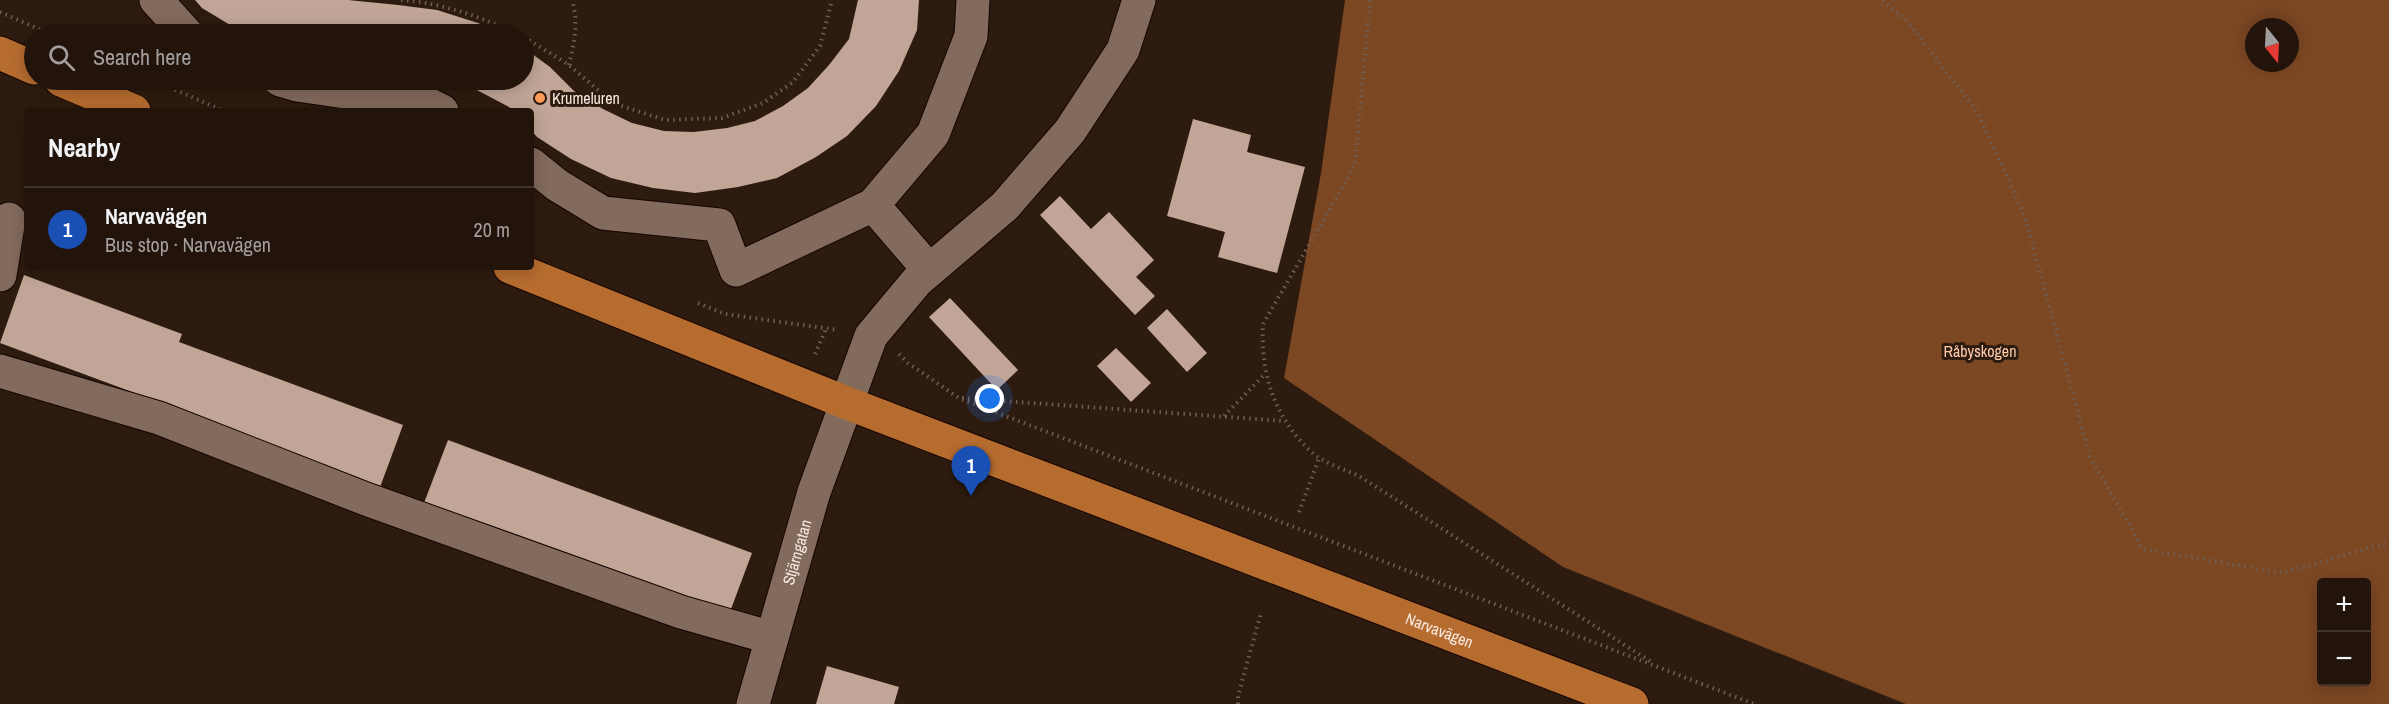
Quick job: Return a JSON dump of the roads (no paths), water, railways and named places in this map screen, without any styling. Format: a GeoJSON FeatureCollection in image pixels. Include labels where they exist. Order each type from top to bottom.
{"type":"FeatureCollection","features":[{"type":"Feature","properties":{"kind":"main road"},"geometry":{"type":"LineString","coordinates":[[0,53],[24,64]]}},
{"type":"Feature","properties":{"kind":"main road"},"geometry":{"type":"LineString","coordinates":[[85,90],[127,108]]}},
{"type":"Feature","properties":{"kind":"main road","name":"Narvavägen"},"geometry":{"type":"LineString","coordinates":[[517,270],[847,403],[1632,704]]}},
{"type":"Feature","properties":{"kind":"street"},"geometry":{"type":"LineString","coordinates":[[156,0],[178,24]]}},
{"type":"Feature","properties":{"kind":"street"},"geometry":{"type":"LineString","coordinates":[[534,166],[603,213],[719,225],[736,270],[873,205],[933,134],[971,36],[973,0]]}},
{"type":"Feature","properties":{"kind":"street","name":"Stjärngatan"},"geometry":{"type":"LineString","coordinates":[[753,704],[814,492],[871,336],[916,281],[1005,206],[1070,131],[1123,50],[1139,0]]}},
{"type":"Feature","properties":{"kind":"street"},"geometry":{"type":"LineString","coordinates":[[331,90],[428,104],[436,108]]}},
{"type":"Feature","properties":{"kind":"street"},"geometry":{"type":"LineString","coordinates":[[873,205],[929,270]]}},
{"type":"Feature","properties":{"kind":"street"},"geometry":{"type":"LineString","coordinates":[[0,274],[9,219]]}},
{"type":"Feature","properties":{"kind":"street"},"geometry":{"type":"LineString","coordinates":[[0,371],[159,418],[366,499],[681,612],[772,638]]}},
{"type":"Feature","properties":{"kind":"place","name":"Krumeluren"},"geometry":{"type":"Point","coordinates":[540,98]}},
{"type":"Feature","properties":{"kind":"place","name":"Narvavägen"},"geometry":{"type":"Point","coordinates":[971,496]}},
{"type":"Feature","properties":{"kind":"park label","name":"Råbyskogen"},"geometry":{"type":"Point","coordinates":[1980,351]}}]}
